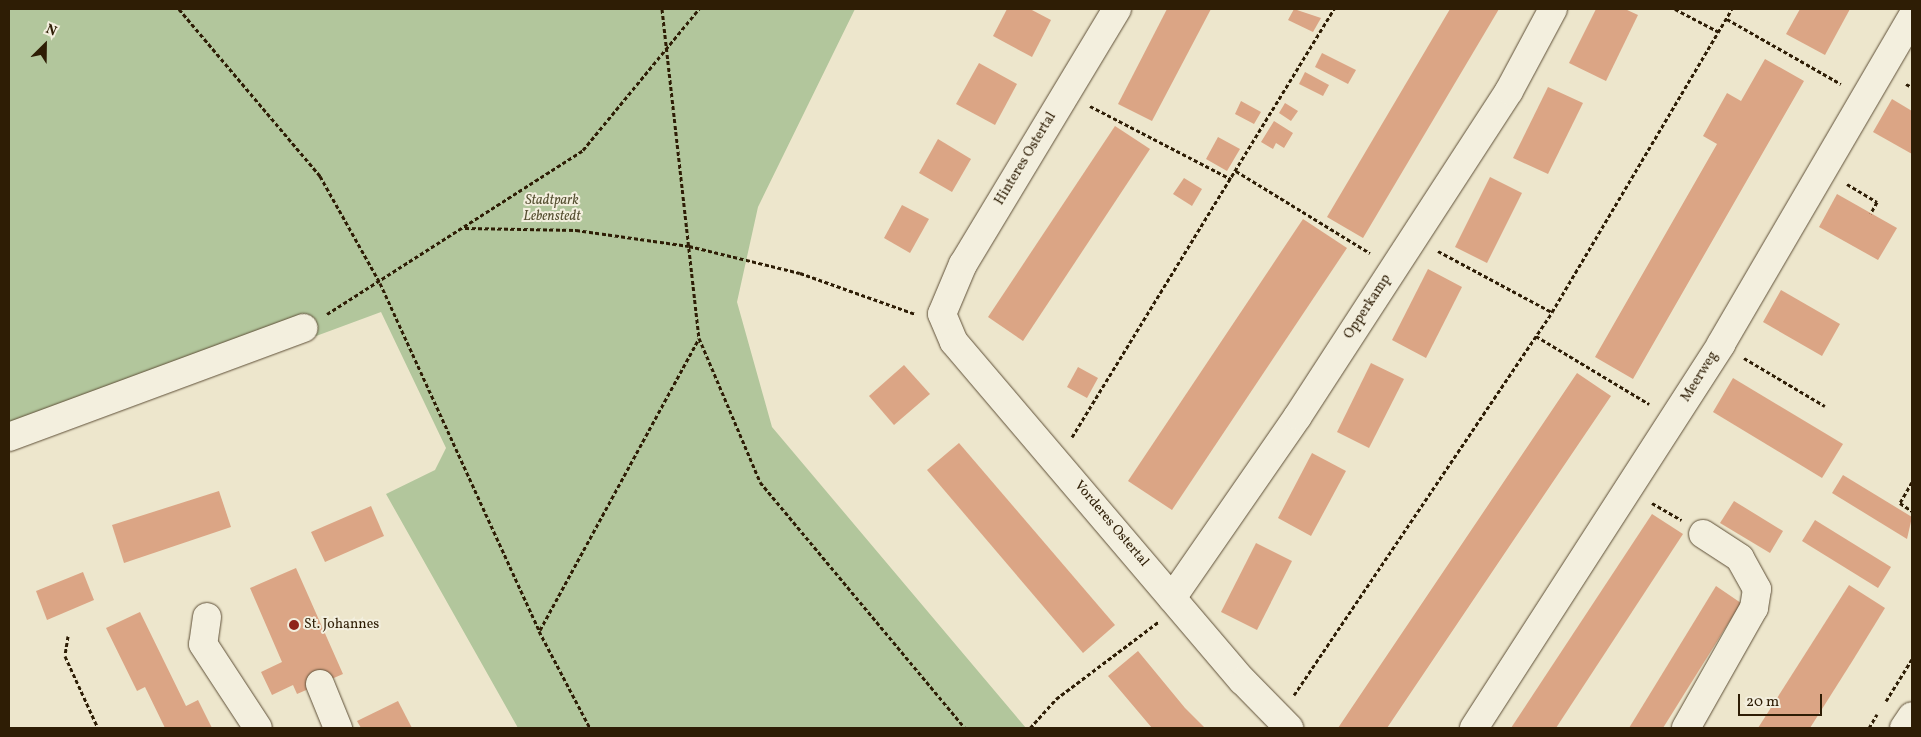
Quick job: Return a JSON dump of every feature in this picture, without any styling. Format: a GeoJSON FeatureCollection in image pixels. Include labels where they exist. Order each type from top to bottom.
{"type":"FeatureCollection","features":[{"type":"Feature","properties":{"kind":"street","name":"Hinteres Ostertal"},"geometry":{"type":"LineString","coordinates":[[942,314],[963,264],[1117,9]]}},
{"type":"Feature","properties":{"kind":"street","name":"Opperkamp"},"geometry":{"type":"LineString","coordinates":[[1175,602],[1509,91],[1553,9]]}},
{"type":"Feature","properties":{"kind":"street","name":"Meerweg"},"geometry":{"type":"LineString","coordinates":[[1474,728],[1721,344],[1912,17]]}},
{"type":"Feature","properties":{"kind":"street","name":"Vorderes Ostertal"},"geometry":{"type":"LineString","coordinates":[[942,314],[954,342],[1057,460],[1175,602],[1282,722]]}},
{"type":"Feature","properties":{"kind":"street"},"geometry":{"type":"LineString","coordinates":[[9,437],[303,328]]}},
{"type":"Feature","properties":{"kind":"street"},"geometry":{"type":"LineString","coordinates":[[1686,728],[1754,608],[1757,589],[1740,558],[1703,534]]}},
{"type":"Feature","properties":{"kind":"street"},"geometry":{"type":"LineString","coordinates":[[207,617],[203,644],[258,728]]}},
{"type":"Feature","properties":{"kind":"street"},"geometry":{"type":"LineString","coordinates":[[320,684],[338,728]]}},
{"type":"Feature","properties":{"kind":"street"},"geometry":{"type":"LineString","coordinates":[[1904,728],[1912,716]]}},
{"type":"Feature","properties":{"kind":"path"},"geometry":{"type":"LineString","coordinates":[[179,9],[320,176],[380,283],[539,631],[590,728]]}},
{"type":"Feature","properties":{"kind":"path"},"geometry":{"type":"LineString","coordinates":[[662,9],[699,338],[760,482],[965,728]]}},
{"type":"Feature","properties":{"kind":"path"},"geometry":{"type":"LineString","coordinates":[[303,328],[380,283],[583,150],[665,46],[699,9]]}},
{"type":"Feature","properties":{"kind":"path"},"geometry":{"type":"LineString","coordinates":[[1057,460],[1231,180],[1334,9]]}},
{"type":"Feature","properties":{"kind":"path"},"geometry":{"type":"LineString","coordinates":[[1675,9],[1719,32]]}},
{"type":"Feature","properties":{"kind":"path"},"geometry":{"type":"LineString","coordinates":[[1282,722],[1292,699],[1552,312],[1732,9]]}},
{"type":"Feature","properties":{"kind":"path"},"geometry":{"type":"LineString","coordinates":[[1726,19],[1866,98]]}},
{"type":"Feature","properties":{"kind":"path"},"geometry":{"type":"LineString","coordinates":[[1065,93],[1231,180]]}},
{"type":"Feature","properties":{"kind":"path"},"geometry":{"type":"LineString","coordinates":[[1236,171],[1394,268]]}},
{"type":"Feature","properties":{"kind":"path"},"geometry":{"type":"LineString","coordinates":[[1837,178],[1878,202],[1871,213]]}},
{"type":"Feature","properties":{"kind":"path"},"geometry":{"type":"LineString","coordinates":[[463,228],[576,230],[689,246],[800,272],[920,315],[942,314]]}},
{"type":"Feature","properties":{"kind":"path"},"geometry":{"type":"LineString","coordinates":[[1414,238],[1552,312]]}},
{"type":"Feature","properties":{"kind":"path"},"geometry":{"type":"LineString","coordinates":[[1536,336],[1673,418]]}},
{"type":"Feature","properties":{"kind":"path"},"geometry":{"type":"LineString","coordinates":[[539,631],[699,338]]}},
{"type":"Feature","properties":{"kind":"path"},"geometry":{"type":"LineString","coordinates":[[1721,344],[1825,406]]}},
{"type":"Feature","properties":{"kind":"path"},"geometry":{"type":"LineString","coordinates":[[1912,482],[1900,503],[1912,511]]}},
{"type":"Feature","properties":{"kind":"path"},"geometry":{"type":"LineString","coordinates":[[1628,488],[1703,534]]}},
{"type":"Feature","properties":{"kind":"path"},"geometry":{"type":"LineString","coordinates":[[1030,728],[1056,699],[1175,602]]}},
{"type":"Feature","properties":{"kind":"path"},"geometry":{"type":"LineString","coordinates":[[68,636],[65,656],[98,728]]}},
{"type":"Feature","properties":{"kind":"path"},"geometry":{"type":"LineString","coordinates":[[1869,728],[1912,659]]}},
{"type":"Feature","properties":{"kind":"green space","name":"Stadtpark Lebenstedt"},"geometry":{"type":"Polygon","coordinates":[[[9,9],[855,9],[758,207],[737,302],[772,427],[1026,728],[518,728],[386,494],[435,470],[446,448],[381,312],[9,450],[9,9]]]}},
{"type":"Feature","properties":{"kind":"building"},"geometry":{"type":"Polygon","coordinates":[[[1007,9],[1030,9],[1051,20],[1032,57],[993,36],[1007,9]]]}},
{"type":"Feature","properties":{"kind":"building"},"geometry":{"type":"Polygon","coordinates":[[[1167,9],[1211,9],[1152,121],[1118,104],[1167,9]]]}},
{"type":"Feature","properties":{"kind":"building"},"geometry":{"type":"Polygon","coordinates":[[[1294,9],[1321,18],[1313,32],[1288,20],[1294,9]]]}},
{"type":"Feature","properties":{"kind":"building"},"geometry":{"type":"Polygon","coordinates":[[[1450,9],[1499,9],[1363,238],[1327,217],[1450,9]]]}},
{"type":"Feature","properties":{"kind":"building"},"geometry":{"type":"Polygon","coordinates":[[[1596,9],[1625,9],[1638,15],[1606,81],[1569,63],[1596,9]]]}},
{"type":"Feature","properties":{"kind":"building"},"geometry":{"type":"Polygon","coordinates":[[[1800,9],[1850,9],[1825,55],[1786,34],[1800,9]]]}},
{"type":"Feature","properties":{"kind":"building"},"geometry":{"type":"Polygon","coordinates":[[[1322,53],[1356,70],[1348,84],[1315,67],[1322,53]]]}},
{"type":"Feature","properties":{"kind":"building"},"geometry":{"type":"Polygon","coordinates":[[[1765,59],[1804,81],[1633,379],[1595,357],[1717,144],[1703,136],[1727,93],[1741,101],[1765,59]]]}},
{"type":"Feature","properties":{"kind":"building"},"geometry":{"type":"Polygon","coordinates":[[[979,63],[1017,84],[995,125],[956,104],[979,63]]]}},
{"type":"Feature","properties":{"kind":"building"},"geometry":{"type":"Polygon","coordinates":[[[1305,72],[1329,85],[1323,96],[1299,84],[1305,72]]]}},
{"type":"Feature","properties":{"kind":"building"},"geometry":{"type":"Polygon","coordinates":[[[1548,87],[1583,103],[1548,174],[1513,158],[1548,87]]]}},
{"type":"Feature","properties":{"kind":"building"},"geometry":{"type":"Polygon","coordinates":[[[1892,99],[1912,111],[1912,154],[1873,132],[1892,99]]]}},
{"type":"Feature","properties":{"kind":"building"},"geometry":{"type":"Polygon","coordinates":[[[1241,101],[1261,112],[1254,124],[1235,114],[1241,101]]]}},
{"type":"Feature","properties":{"kind":"building"},"geometry":{"type":"Polygon","coordinates":[[[1285,103],[1298,111],[1291,121],[1279,113],[1285,103]]]}},
{"type":"Feature","properties":{"kind":"building"},"geometry":{"type":"Polygon","coordinates":[[[1274,121],[1293,133],[1284,148],[1276,143],[1273,149],[1261,142],[1274,121]]]}},
{"type":"Feature","properties":{"kind":"building"},"geometry":{"type":"Polygon","coordinates":[[[1115,126],[1150,149],[1023,341],[988,317],[1115,126]]]}},
{"type":"Feature","properties":{"kind":"building"},"geometry":{"type":"Polygon","coordinates":[[[1218,137],[1240,149],[1227,171],[1206,159],[1218,137]]]}},
{"type":"Feature","properties":{"kind":"building"},"geometry":{"type":"Polygon","coordinates":[[[938,139],[971,159],[952,192],[919,173],[938,139]]]}},
{"type":"Feature","properties":{"kind":"building"},"geometry":{"type":"Polygon","coordinates":[[[1490,177],[1522,193],[1487,263],[1455,247],[1490,177]]]}},
{"type":"Feature","properties":{"kind":"building"},"geometry":{"type":"Polygon","coordinates":[[[1184,178],[1202,189],[1192,206],[1173,194],[1184,178]]]}},
{"type":"Feature","properties":{"kind":"building"},"geometry":{"type":"Polygon","coordinates":[[[1837,194],[1897,228],[1878,260],[1819,227],[1837,194]]]}},
{"type":"Feature","properties":{"kind":"building"},"geometry":{"type":"Polygon","coordinates":[[[902,205],[929,219],[910,253],[884,238],[902,205]]]}},
{"type":"Feature","properties":{"kind":"building"},"geometry":{"type":"Polygon","coordinates":[[[1303,219],[1347,248],[1172,510],[1128,481],[1303,219]]]}},
{"type":"Feature","properties":{"kind":"building"},"geometry":{"type":"Polygon","coordinates":[[[1428,269],[1462,287],[1426,358],[1392,340],[1428,269]]]}},
{"type":"Feature","properties":{"kind":"building"},"geometry":{"type":"Polygon","coordinates":[[[1781,290],[1840,324],[1822,356],[1763,322],[1781,290]]]}},
{"type":"Feature","properties":{"kind":"building"},"geometry":{"type":"Polygon","coordinates":[[[1371,363],[1404,379],[1369,448],[1337,432],[1371,363]]]}},
{"type":"Feature","properties":{"kind":"building"},"geometry":{"type":"Polygon","coordinates":[[[904,365],[930,394],[894,425],[869,396],[904,365]]]}},
{"type":"Feature","properties":{"kind":"building"},"geometry":{"type":"Polygon","coordinates":[[[1078,367],[1098,378],[1087,398],[1067,387],[1078,367]]]}},
{"type":"Feature","properties":{"kind":"building"},"geometry":{"type":"Polygon","coordinates":[[[1577,373],[1611,396],[1387,728],[1338,728],[1577,373]]]}},
{"type":"Feature","properties":{"kind":"building"},"geometry":{"type":"Polygon","coordinates":[[[1733,378],[1843,444],[1822,478],[1713,412],[1733,378]]]}},
{"type":"Feature","properties":{"kind":"building"},"geometry":{"type":"Polygon","coordinates":[[[959,443],[1115,625],[1083,653],[927,470],[959,443]]]}},
{"type":"Feature","properties":{"kind":"building"},"geometry":{"type":"Polygon","coordinates":[[[1312,453],[1346,471],[1311,536],[1278,518],[1312,453]]]}},
{"type":"Feature","properties":{"kind":"building"},"geometry":{"type":"Polygon","coordinates":[[[1843,475],[1912,517],[1907,539],[1832,493],[1843,475]]]}},
{"type":"Feature","properties":{"kind":"building"},"geometry":{"type":"Polygon","coordinates":[[[219,491],[231,527],[124,563],[112,525],[219,491]]]}},
{"type":"Feature","properties":{"kind":"building"},"geometry":{"type":"Polygon","coordinates":[[[1734,501],[1783,531],[1770,553],[1720,523],[1734,501]]]}},
{"type":"Feature","properties":{"kind":"building"},"geometry":{"type":"Polygon","coordinates":[[[371,506],[384,536],[325,562],[311,532],[371,506]]]}},
{"type":"Feature","properties":{"kind":"building"},"geometry":{"type":"Polygon","coordinates":[[[1652,514],[1683,534],[1556,728],[1511,728],[1652,514]]]}},
{"type":"Feature","properties":{"kind":"building"},"geometry":{"type":"Polygon","coordinates":[[[1815,520],[1891,567],[1878,588],[1802,541],[1815,520]]]}},
{"type":"Feature","properties":{"kind":"building"},"geometry":{"type":"Polygon","coordinates":[[[1256,543],[1292,561],[1257,630],[1221,612],[1256,543]]]}},
{"type":"Feature","properties":{"kind":"building","name":"St. Johannes"},"geometry":{"type":"Polygon","coordinates":[[[296,568],[343,674],[297,694],[293,685],[272,695],[261,672],[282,662],[250,588],[296,568]]]}},
{"type":"Feature","properties":{"kind":"building"},"geometry":{"type":"Polygon","coordinates":[[[83,572],[94,600],[47,620],[36,591],[83,572]]]}},
{"type":"Feature","properties":{"kind":"building"},"geometry":{"type":"Polygon","coordinates":[[[1849,585],[1885,608],[1810,728],[1758,728],[1849,585]]]}},
{"type":"Feature","properties":{"kind":"building"},"geometry":{"type":"Polygon","coordinates":[[[1716,586],[1741,603],[1663,728],[1629,728],[1716,586]]]}},
{"type":"Feature","properties":{"kind":"building"},"geometry":{"type":"Polygon","coordinates":[[[140,612],[186,706],[198,700],[212,728],[165,728],[145,687],[137,691],[106,628],[140,612]]]}},
{"type":"Feature","properties":{"kind":"building"},"geometry":{"type":"Polygon","coordinates":[[[1138,651],[1185,708],[1205,728],[1152,728],[1108,676],[1138,651]]]}},
{"type":"Feature","properties":{"kind":"building"},"geometry":{"type":"Polygon","coordinates":[[[398,701],[412,728],[361,728],[357,721],[398,701]]]}},
{"type":"Feature","properties":{"kind":"place","name":"St. Johannes"},"geometry":{"type":"Point","coordinates":[294,625]}}]}
